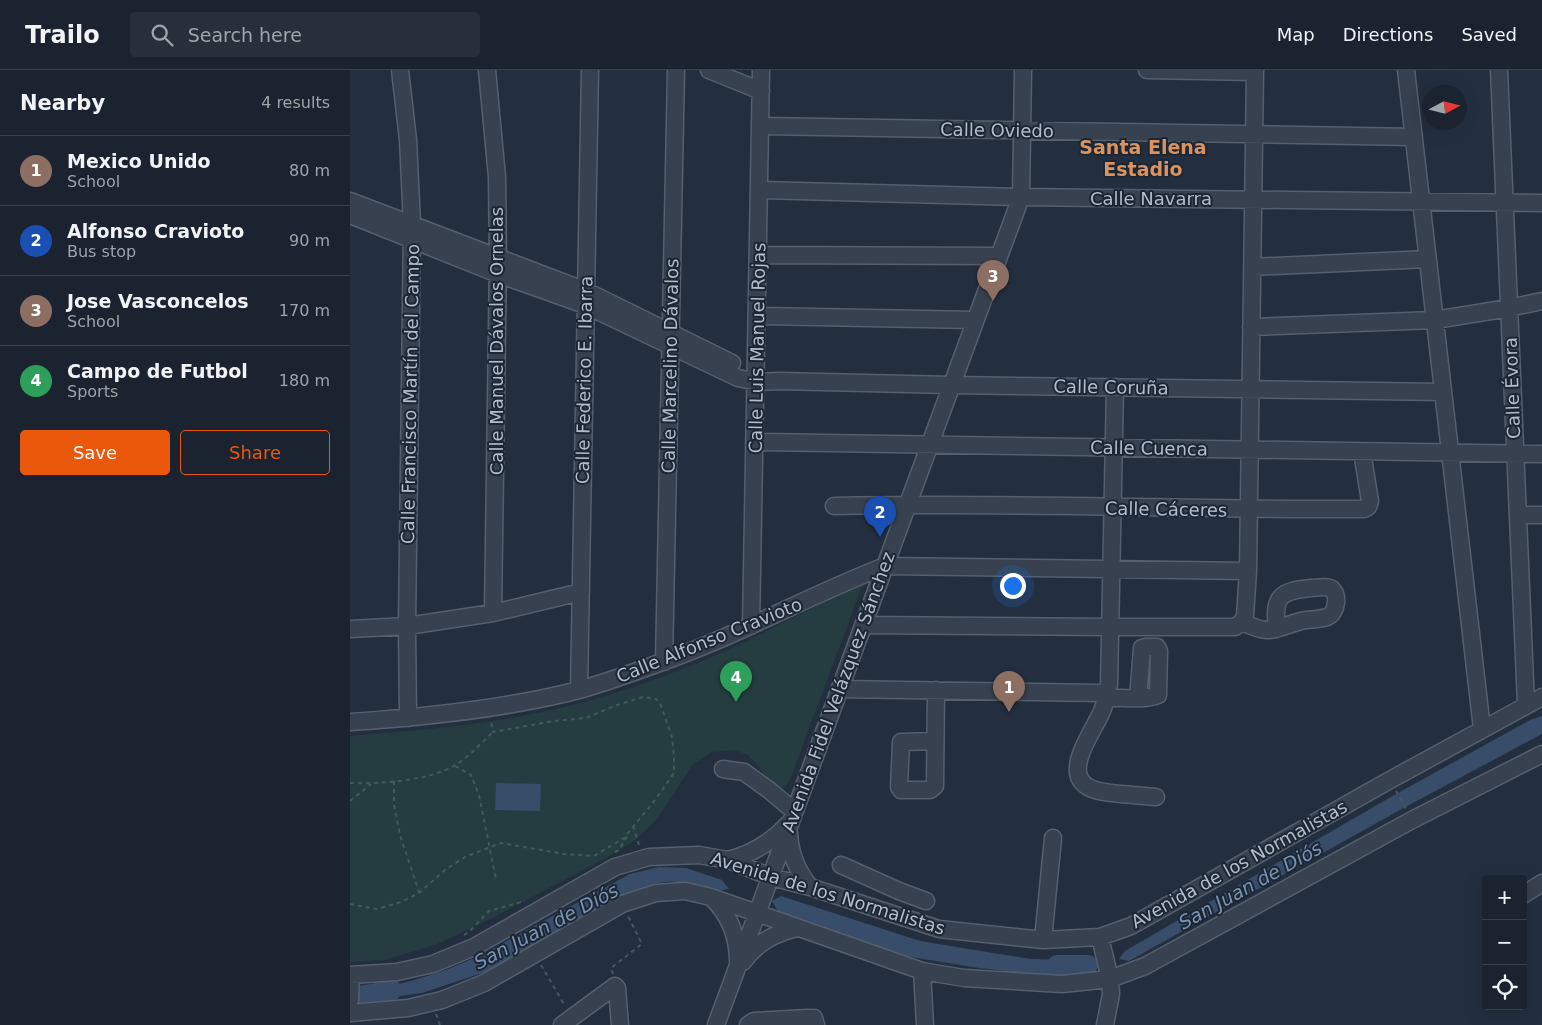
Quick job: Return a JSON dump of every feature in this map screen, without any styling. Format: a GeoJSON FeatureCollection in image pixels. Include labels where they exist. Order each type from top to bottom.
{"type":"FeatureCollection","features":[{"type":"Feature","properties":{"kind":"street","name":"Calle Francisco Martín del Campo"},"geometry":{"type":"LineString","coordinates":[[400,70],[408,140],[412,231],[407,626],[408,718]]}},
{"type":"Feature","properties":{"kind":"street","name":"Calle Manuel Dávalos Ornelas"},"geometry":{"type":"LineString","coordinates":[[487,70],[497,177],[498,266],[493,613]]}},
{"type":"Feature","properties":{"kind":"street","name":"Calle Federico E. Ibarra"},"geometry":{"type":"LineString","coordinates":[[580,690],[590,70]]}},
{"type":"Feature","properties":{"kind":"street","name":"Calle Marcelino Dávalos"},"geometry":{"type":"LineString","coordinates":[[664,662],[676,70]]}},
{"type":"Feature","properties":{"kind":"street"},"geometry":{"type":"LineString","coordinates":[[709,70],[761,91]]}},
{"type":"Feature","properties":{"kind":"street","name":"Calle Luis Manuel Rojas"},"geometry":{"type":"LineString","coordinates":[[751,626],[757,379],[761,70]]}},
{"type":"Feature","properties":{"kind":"street","name":"Avenida Fidel Velázquez Sánchez"},"geometry":{"type":"LineString","coordinates":[[716,1025],[1021,198],[1023,70]]}},
{"type":"Feature","properties":{"kind":"street"},"geometry":{"type":"LineString","coordinates":[[863,624],[1110,627],[1235,626],[1242,622],[1245,616],[1248,571],[1255,71],[1147,70]]}},
{"type":"Feature","properties":{"kind":"street"},"geometry":{"type":"LineString","coordinates":[[1406,70],[1482,729]]}},
{"type":"Feature","properties":{"kind":"street","name":"Calle Évora"},"geometry":{"type":"LineString","coordinates":[[1499,70],[1526,705]]}},
{"type":"Feature","properties":{"kind":"street","name":"Calle Oviedo"},"geometry":{"type":"LineString","coordinates":[[760,126],[1414,137]]}},
{"type":"Feature","properties":{"kind":"street","name":"Calle Navarra"},"geometry":{"type":"LineString","coordinates":[[759,190],[1021,198],[1542,203]]}},
{"type":"Feature","properties":{"kind":"street"},"geometry":{"type":"LineString","coordinates":[[350,201],[412,231]]}},
{"type":"Feature","properties":{"kind":"street"},"geometry":{"type":"LineString","coordinates":[[350,215],[412,231]]}},
{"type":"Feature","properties":{"kind":"street","name":"Calle Coruña"},"geometry":{"type":"LineString","coordinates":[[412,231],[498,266],[586,298],[671,340],[757,379],[951,385],[1443,392]]}},
{"type":"Feature","properties":{"kind":"street"},"geometry":{"type":"LineString","coordinates":[[758,255],[999,256]]}},
{"type":"Feature","properties":{"kind":"street"},"geometry":{"type":"LineString","coordinates":[[1252,267],[1428,259]]}},
{"type":"Feature","properties":{"kind":"street"},"geometry":{"type":"LineString","coordinates":[[1252,327],[1435,320],[1542,301]]}},
{"type":"Feature","properties":{"kind":"street"},"geometry":{"type":"LineString","coordinates":[[758,316],[975,320]]}},
{"type":"Feature","properties":{"kind":"street"},"geometry":{"type":"LineString","coordinates":[[1115,387],[1109,685],[1103,710],[1080,758],[1077,771],[1080,780],[1086,786],[1096,791],[1156,798]]}},
{"type":"Feature","properties":{"kind":"street","name":"Calle Cuenca"},"geometry":{"type":"LineString","coordinates":[[755,442],[1542,454]]}},
{"type":"Feature","properties":{"kind":"street","name":"Calle Cáceres"},"geometry":{"type":"LineString","coordinates":[[834,506],[908,504],[1249,510],[1364,509],[1368,507],[1370,501],[1362,452]]}},
{"type":"Feature","properties":{"kind":"street"},"geometry":{"type":"LineString","coordinates":[[1518,515],[1542,515]]}},
{"type":"Feature","properties":{"kind":"street"},"geometry":{"type":"LineString","coordinates":[[885,566],[1248,571]]}},
{"type":"Feature","properties":{"kind":"street","name":"Calle Alfonso Cravioto"},"geometry":{"type":"LineString","coordinates":[[350,722],[408,718],[490,707],[580,690],[664,662],[751,626],[860,575],[885,566]]}},
{"type":"Feature","properties":{"kind":"street"},"geometry":{"type":"LineString","coordinates":[[350,629],[407,626],[493,613],[581,592]]}},
{"type":"Feature","properties":{"kind":"street"},"geometry":{"type":"LineString","coordinates":[[1242,622],[1258,630],[1277,629]]}},
{"type":"Feature","properties":{"kind":"street"},"geometry":{"type":"LineString","coordinates":[[839,689],[1101,692],[1138,698]]}},
{"type":"Feature","properties":{"kind":"street"},"geometry":{"type":"LineString","coordinates":[[935,741],[936,690]]}},
{"type":"Feature","properties":{"kind":"street","name":"Avenida de los Normalistas"},"geometry":{"type":"LineString","coordinates":[[351,975],[397,972],[433,964],[474,947],[614,867],[649,857],[699,855],[728,860],[771,877],[810,887],[939,929],[1043,940],[1100,937],[1131,926],[1542,697]]}},
{"type":"Feature","properties":{"kind":"street"},"geometry":{"type":"LineString","coordinates":[[350,1013],[408,1008],[442,1000],[484,983],[622,904],[656,893],[685,891],[711,897],[922,971],[964,978],[1062,984],[1110,979],[1146,966],[1412,820],[1541,754]]}},
{"type":"Feature","properties":{"kind":"street"},"geometry":{"type":"LineString","coordinates":[[723,768],[744,772],[769,790],[792,816],[789,840],[793,860],[810,887]]}},
{"type":"Feature","properties":{"kind":"street"},"geometry":{"type":"LineString","coordinates":[[728,860],[763,846],[778,835],[792,816]]}},
{"type":"Feature","properties":{"kind":"street"},"geometry":{"type":"LineString","coordinates":[[1043,940],[1053,838]]}},
{"type":"Feature","properties":{"kind":"street"},"geometry":{"type":"LineString","coordinates":[[841,865],[926,901]]}},
{"type":"Feature","properties":{"kind":"street"},"geometry":{"type":"LineString","coordinates":[[1527,892],[1542,882]]}},
{"type":"Feature","properties":{"kind":"street"},"geometry":{"type":"LineString","coordinates":[[892,914],[899,891]]}},
{"type":"Feature","properties":{"kind":"street"},"geometry":{"type":"LineString","coordinates":[[711,897],[724,912],[733,929],[738,952],[736,975]]}},
{"type":"Feature","properties":{"kind":"street"},"geometry":{"type":"LineString","coordinates":[[736,975],[746,957],[761,943],[778,933],[797,928]]}},
{"type":"Feature","properties":{"kind":"street"},"geometry":{"type":"LineString","coordinates":[[1100,937],[1110,979],[1111,994],[1105,1025]]}},
{"type":"Feature","properties":{"kind":"street"},"geometry":{"type":"LineString","coordinates":[[922,971],[925,1025]]}},
{"type":"Feature","properties":{"kind":"street"},"geometry":{"type":"LineString","coordinates":[[350,1000],[351,975]]}},
{"type":"Feature","properties":{"kind":"street"},"geometry":{"type":"LineString","coordinates":[[567,1021],[616,986],[620,1025]]}},
{"type":"Feature","properties":{"kind":"street"},"geometry":{"type":"LineString","coordinates":[[748,1025],[754,1021],[814,1018],[816,1025]]}},
{"type":"Feature","properties":{"kind":"path"},"geometry":{"type":"LineString","coordinates":[[350,783],[371,784],[424,778],[455,766],[493,732],[554,721],[586,718],[643,697],[656,699],[660,703],[672,737],[674,773],[656,800],[624,838],[594,856],[564,854],[501,843],[459,861],[445,870],[419,893],[401,902],[377,909],[350,904]]}},
{"type":"Feature","properties":{"kind":"path"},"geometry":{"type":"LineString","coordinates":[[490,707],[493,732]]}},
{"type":"Feature","properties":{"kind":"path"},"geometry":{"type":"LineString","coordinates":[[455,766],[471,775],[479,796],[496,879]]}},
{"type":"Feature","properties":{"kind":"path"},"geometry":{"type":"LineString","coordinates":[[394,781],[394,805],[400,835],[419,893]]}},
{"type":"Feature","properties":{"kind":"path"},"geometry":{"type":"LineString","coordinates":[[350,801],[371,784]]}},
{"type":"Feature","properties":{"kind":"path"},"geometry":{"type":"LineString","coordinates":[[1394,787],[1408,812]]}},
{"type":"Feature","properties":{"kind":"path"},"geometry":{"type":"LineString","coordinates":[[610,855],[619,850],[633,826]]}},
{"type":"Feature","properties":{"kind":"path"},"geometry":{"type":"LineString","coordinates":[[633,826],[639,843],[637,860]]}},
{"type":"Feature","properties":{"kind":"path"},"geometry":{"type":"LineString","coordinates":[[461,937],[469,932],[489,911],[532,899]]}},
{"type":"Feature","properties":{"kind":"path"},"geometry":{"type":"LineString","coordinates":[[616,986],[610,968],[642,944],[622,904]]}},
{"type":"Feature","properties":{"kind":"path"},"geometry":{"type":"LineString","coordinates":[[535,954],[567,1021]]}},
{"type":"Feature","properties":{"kind":"green space"},"geometry":{"type":"Polygon","coordinates":[[[864,581],[791,777],[785,787],[778,789],[747,754],[733,750],[712,752],[693,764],[657,819],[634,841],[604,859],[488,920],[435,945],[384,960],[350,962],[350,736],[468,725],[515,718],[574,705],[663,677],[703,661],[773,628],[864,581]]]}},
{"type":"Feature","properties":{"kind":"water"},"geometry":{"type":"Polygon","coordinates":[[[1542,716],[1542,734],[1398,811],[1129,961],[1119,959],[1125,951],[1389,798],[1530,720],[1542,716]]]}},
{"type":"Feature","properties":{"kind":"water"},"geometry":{"type":"Polygon","coordinates":[[[496,783],[541,784],[540,811],[495,810],[496,783]]]}},
{"type":"Feature","properties":{"kind":"water"},"geometry":{"type":"Polygon","coordinates":[[[659,867],[686,868],[722,880],[729,889],[713,890],[675,882],[647,886],[488,971],[422,993],[371,1000],[365,996],[369,991],[446,970],[479,956],[630,874],[659,867]]]}},
{"type":"Feature","properties":{"kind":"water"},"geometry":{"type":"Polygon","coordinates":[[[781,896],[920,941],[1031,959],[1074,960],[1084,966],[1076,974],[1032,974],[911,957],[779,913],[772,901],[781,896]]]}},
{"type":"Feature","properties":{"kind":"waterway","name":"San Juan de Diós"},"geometry":{"type":"LineString","coordinates":[[1057,965],[1088,965]]}},
{"type":"Feature","properties":{"kind":"waterway","name":"San Juan de Diós"},"geometry":{"type":"LineString","coordinates":[[360,996],[392,990]]}},
{"type":"Feature","properties":{"kind":"place","name":"Jose Vasconcelos"},"geometry":{"type":"Point","coordinates":[993,301]}},
{"type":"Feature","properties":{"kind":"place","name":"Alfonso Cravioto"},"geometry":{"type":"Point","coordinates":[880,537]}},
{"type":"Feature","properties":{"kind":"place","name":"Campo de Futbol"},"geometry":{"type":"Point","coordinates":[736,702]}},
{"type":"Feature","properties":{"kind":"place","name":"Mexico Unido"},"geometry":{"type":"Point","coordinates":[1009,712]}},
{"type":"Feature","properties":{"kind":"district","name":"Santa Elena Estadio"},"geometry":{"type":"Point","coordinates":[1143,158]}}]}
